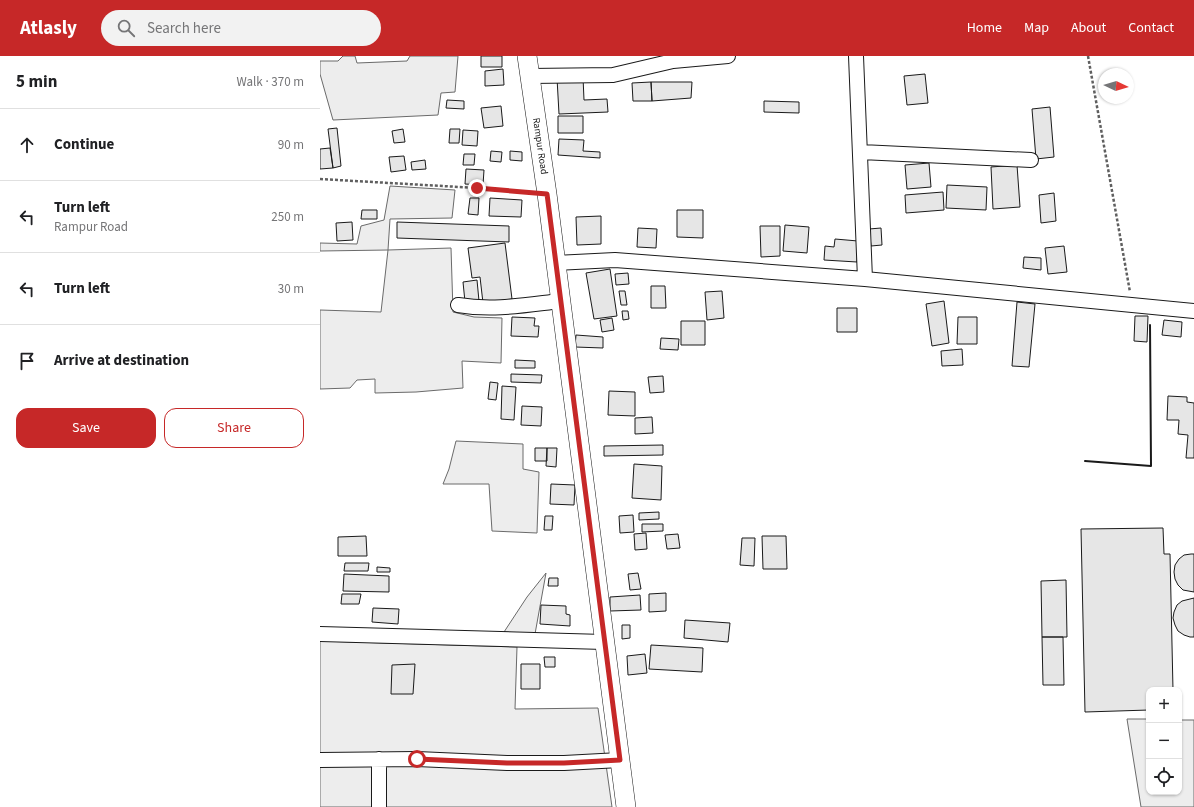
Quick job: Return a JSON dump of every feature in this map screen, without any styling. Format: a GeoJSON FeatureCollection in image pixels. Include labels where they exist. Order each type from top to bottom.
{"type":"FeatureCollection","features":[{"type":"Feature","properties":{"kind":"main road","name":"Rampur Road"},"geometry":{"type":"LineString","coordinates":[[527,56],[547,194],[626,807]]}},
{"type":"Feature","properties":{"kind":"street"},"geometry":{"type":"LineString","coordinates":[[530,76],[613,74],[673,61],[728,56]]}},
{"type":"Feature","properties":{"kind":"street"},"geometry":{"type":"LineString","coordinates":[[856,56],[865,279]]}},
{"type":"Feature","properties":{"kind":"street"},"geometry":{"type":"LineString","coordinates":[[861,152],[1031,160]]}},
{"type":"Feature","properties":{"kind":"street"},"geometry":{"type":"LineString","coordinates":[[555,264],[614,260],[865,279],[1194,311]]}},
{"type":"Feature","properties":{"kind":"street"},"geometry":{"type":"LineString","coordinates":[[458,305],[474,308],[497,309],[560,301]]}},
{"type":"Feature","properties":{"kind":"street"},"geometry":{"type":"LineString","coordinates":[[320,634],[604,642]]}},
{"type":"Feature","properties":{"kind":"street"},"geometry":{"type":"LineString","coordinates":[[378,759],[379,807]]}},
{"type":"Feature","properties":{"kind":"street"},"geometry":{"type":"LineString","coordinates":[[320,760],[417,759],[507,763],[557,763],[620,760]]}},
{"type":"Feature","properties":{"kind":"path"},"geometry":{"type":"LineString","coordinates":[[1088,56],[1133,304]]}},
{"type":"Feature","properties":{"kind":"path"},"geometry":{"type":"LineString","coordinates":[[320,179],[477,188],[547,194]]}},
{"type":"Feature","properties":{"kind":"shaded area"},"geometry":{"type":"Polygon","coordinates":[[[343,56],[355,56],[357,63],[407,61],[410,56],[458,56],[455,92],[441,93],[438,115],[333,120],[320,74],[320,61],[338,61],[343,56]]]}},
{"type":"Feature","properties":{"kind":"shaded area"},"geometry":{"type":"Polygon","coordinates":[[[390,186],[455,190],[452,218],[390,219],[388,250],[320,251],[320,243],[357,244],[361,226],[384,220],[390,186]]]}},
{"type":"Feature","properties":{"kind":"shaded area"},"geometry":{"type":"Polygon","coordinates":[[[451,248],[453,312],[474,317],[502,318],[501,363],[462,361],[463,388],[416,392],[375,393],[375,379],[357,380],[350,388],[320,389],[320,310],[381,312],[388,250],[451,248]]]}},
{"type":"Feature","properties":{"kind":"shaded area"},"geometry":{"type":"Polygon","coordinates":[[[456,441],[523,444],[523,469],[539,472],[537,533],[492,531],[489,484],[443,484],[449,469],[456,441]]]}},
{"type":"Feature","properties":{"kind":"shaded area"},"geometry":{"type":"Polygon","coordinates":[[[546,573],[535,634],[504,632],[527,597],[546,573]]]}},
{"type":"Feature","properties":{"kind":"shaded area"},"geometry":{"type":"Polygon","coordinates":[[[320,641],[517,647],[515,709],[598,708],[612,807],[320,807],[320,641]]]}},
{"type":"Feature","properties":{"kind":"shaded area"},"geometry":{"type":"Polygon","coordinates":[[[1127,719],[1146,719],[1146,795],[1182,795],[1182,720],[1194,720],[1194,807],[1141,807],[1127,719]]]}},
{"type":"Feature","properties":{"kind":"building"},"geometry":{"type":"Polygon","coordinates":[[[481,56],[502,56],[502,67],[481,67],[481,56]]]}},
{"type":"Feature","properties":{"kind":"building"},"geometry":{"type":"Polygon","coordinates":[[[503,69],[504,85],[485,86],[485,71],[503,69]]]}},
{"type":"Feature","properties":{"kind":"building"},"geometry":{"type":"Polygon","coordinates":[[[925,74],[928,103],[907,105],[904,76],[925,74]]]}},
{"type":"Feature","properties":{"kind":"building"},"geometry":{"type":"Polygon","coordinates":[[[583,77],[584,100],[607,99],[608,112],[559,114],[557,78],[583,77]]]}},
{"type":"Feature","properties":{"kind":"building"},"geometry":{"type":"Polygon","coordinates":[[[651,82],[652,101],[633,101],[632,83],[651,82]]]}},
{"type":"Feature","properties":{"kind":"building"},"geometry":{"type":"Polygon","coordinates":[[[651,82],[692,82],[691,98],[652,101],[651,82]]]}},
{"type":"Feature","properties":{"kind":"building"},"geometry":{"type":"Polygon","coordinates":[[[447,100],[464,101],[464,109],[446,108],[447,100]]]}},
{"type":"Feature","properties":{"kind":"building"},"geometry":{"type":"Polygon","coordinates":[[[764,101],[799,102],[799,113],[764,112],[764,101]]]}},
{"type":"Feature","properties":{"kind":"building"},"geometry":{"type":"Polygon","coordinates":[[[501,106],[503,126],[484,128],[481,108],[501,106]]]}},
{"type":"Feature","properties":{"kind":"building"},"geometry":{"type":"Polygon","coordinates":[[[1050,107],[1054,157],[1036,159],[1032,109],[1050,107]]]}},
{"type":"Feature","properties":{"kind":"building"},"geometry":{"type":"Polygon","coordinates":[[[558,116],[583,116],[583,133],[558,133],[558,116]]]}},
{"type":"Feature","properties":{"kind":"building"},"geometry":{"type":"Polygon","coordinates":[[[337,128],[341,166],[333,168],[328,129],[337,128]]]}},
{"type":"Feature","properties":{"kind":"building"},"geometry":{"type":"Polygon","coordinates":[[[403,129],[405,142],[394,143],[392,131],[403,129]]]}},
{"type":"Feature","properties":{"kind":"building"},"geometry":{"type":"Polygon","coordinates":[[[450,129],[460,129],[459,143],[449,143],[450,129]]]}},
{"type":"Feature","properties":{"kind":"building"},"geometry":{"type":"Polygon","coordinates":[[[463,130],[478,131],[477,146],[462,145],[463,130]]]}},
{"type":"Feature","properties":{"kind":"building"},"geometry":{"type":"Polygon","coordinates":[[[559,139],[584,140],[583,151],[600,152],[600,158],[558,155],[559,139]]]}},
{"type":"Feature","properties":{"kind":"building"},"geometry":{"type":"Polygon","coordinates":[[[330,148],[333,168],[320,169],[320,149],[330,148]]]}},
{"type":"Feature","properties":{"kind":"building"},"geometry":{"type":"Polygon","coordinates":[[[491,151],[502,152],[501,162],[490,161],[491,151]]]}},
{"type":"Feature","properties":{"kind":"building"},"geometry":{"type":"Polygon","coordinates":[[[510,151],[522,152],[522,161],[510,160],[510,151]]]}},
{"type":"Feature","properties":{"kind":"building"},"geometry":{"type":"Polygon","coordinates":[[[464,154],[475,154],[474,165],[463,165],[464,154]]]}},
{"type":"Feature","properties":{"kind":"building"},"geometry":{"type":"Polygon","coordinates":[[[404,156],[406,170],[391,172],[389,157],[404,156]]]}},
{"type":"Feature","properties":{"kind":"building"},"geometry":{"type":"Polygon","coordinates":[[[425,160],[426,169],[412,170],[411,162],[425,160]]]}},
{"type":"Feature","properties":{"kind":"building"},"geometry":{"type":"Polygon","coordinates":[[[929,163],[931,187],[907,189],[905,165],[929,163]]]}},
{"type":"Feature","properties":{"kind":"building"},"geometry":{"type":"Polygon","coordinates":[[[1017,165],[1020,207],[993,209],[991,167],[1017,165]]]}},
{"type":"Feature","properties":{"kind":"building"},"geometry":{"type":"Polygon","coordinates":[[[466,169],[484,170],[483,185],[465,184],[466,169]]]}},
{"type":"Feature","properties":{"kind":"building"},"geometry":{"type":"Polygon","coordinates":[[[947,185],[987,187],[986,210],[946,208],[947,185]]]}},
{"type":"Feature","properties":{"kind":"building"},"geometry":{"type":"Polygon","coordinates":[[[943,192],[944,210],[906,213],[905,195],[943,192]]]}},
{"type":"Feature","properties":{"kind":"building"},"geometry":{"type":"Polygon","coordinates":[[[1054,193],[1056,221],[1041,223],[1039,195],[1054,193]]]}},
{"type":"Feature","properties":{"kind":"building"},"geometry":{"type":"Polygon","coordinates":[[[470,198],[479,198],[478,215],[468,214],[470,198]]]}},
{"type":"Feature","properties":{"kind":"building"},"geometry":{"type":"Polygon","coordinates":[[[490,198],[522,200],[521,217],[489,216],[490,198]]]}},
{"type":"Feature","properties":{"kind":"building"},"geometry":{"type":"Polygon","coordinates":[[[362,210],[377,210],[377,219],[361,219],[362,210]]]}},
{"type":"Feature","properties":{"kind":"building"},"geometry":{"type":"Polygon","coordinates":[[[677,210],[703,210],[703,238],[677,237],[677,210]]]}},
{"type":"Feature","properties":{"kind":"building"},"geometry":{"type":"Polygon","coordinates":[[[601,216],[601,244],[577,245],[576,217],[601,216]]]}},
{"type":"Feature","properties":{"kind":"building"},"geometry":{"type":"Polygon","coordinates":[[[352,222],[353,240],[337,241],[336,223],[352,222]]]}},
{"type":"Feature","properties":{"kind":"building"},"geometry":{"type":"Polygon","coordinates":[[[397,222],[509,226],[509,242],[397,238],[397,222]]]}},
{"type":"Feature","properties":{"kind":"building"},"geometry":{"type":"Polygon","coordinates":[[[785,225],[809,227],[807,253],[783,251],[785,225]]]}},
{"type":"Feature","properties":{"kind":"building"},"geometry":{"type":"Polygon","coordinates":[[[760,226],[780,226],[780,256],[761,257],[760,226]]]}},
{"type":"Feature","properties":{"kind":"building"},"geometry":{"type":"Polygon","coordinates":[[[638,228],[657,229],[656,248],[637,247],[638,228]]]}},
{"type":"Feature","properties":{"kind":"building"},"geometry":{"type":"Polygon","coordinates":[[[881,228],[882,245],[871,246],[869,229],[881,228]]]}},
{"type":"Feature","properties":{"kind":"building"},"geometry":{"type":"Polygon","coordinates":[[[835,239],[858,241],[857,262],[824,260],[825,246],[834,247],[835,239]]]}},
{"type":"Feature","properties":{"kind":"building"},"geometry":{"type":"Polygon","coordinates":[[[505,243],[512,299],[483,303],[480,277],[472,278],[468,248],[505,243]]]}},
{"type":"Feature","properties":{"kind":"building"},"geometry":{"type":"Polygon","coordinates":[[[1064,246],[1067,272],[1048,274],[1045,248],[1064,246]]]}},
{"type":"Feature","properties":{"kind":"building"},"geometry":{"type":"Polygon","coordinates":[[[1024,257],[1041,258],[1041,270],[1023,268],[1024,257]]]}},
{"type":"Feature","properties":{"kind":"building"},"geometry":{"type":"Polygon","coordinates":[[[610,269],[617,316],[594,319],[586,273],[610,269]]]}},
{"type":"Feature","properties":{"kind":"building"},"geometry":{"type":"Polygon","coordinates":[[[628,273],[629,284],[616,285],[615,274],[628,273]]]}},
{"type":"Feature","properties":{"kind":"building"},"geometry":{"type":"Polygon","coordinates":[[[477,280],[479,301],[465,302],[463,282],[477,280]]]}},
{"type":"Feature","properties":{"kind":"building"},"geometry":{"type":"Polygon","coordinates":[[[651,286],[665,286],[666,308],[651,308],[651,286]]]}},
{"type":"Feature","properties":{"kind":"building"},"geometry":{"type":"Polygon","coordinates":[[[619,291],[625,291],[627,305],[621,305],[619,291]]]}},
{"type":"Feature","properties":{"kind":"building"},"geometry":{"type":"Polygon","coordinates":[[[722,291],[724,318],[707,320],[705,292],[722,291]]]}},
{"type":"Feature","properties":{"kind":"building"},"geometry":{"type":"Polygon","coordinates":[[[944,301],[949,343],[932,346],[926,304],[944,301]]]}},
{"type":"Feature","properties":{"kind":"building"},"geometry":{"type":"Polygon","coordinates":[[[1017,302],[1035,304],[1029,367],[1012,366],[1017,302]]]}},
{"type":"Feature","properties":{"kind":"building"},"geometry":{"type":"Polygon","coordinates":[[[837,308],[857,308],[857,332],[837,332],[837,308]]]}},
{"type":"Feature","properties":{"kind":"building"},"geometry":{"type":"Polygon","coordinates":[[[622,311],[628,311],[629,319],[623,320],[622,311]]]}},
{"type":"Feature","properties":{"kind":"building"},"geometry":{"type":"Polygon","coordinates":[[[1135,316],[1148,316],[1147,342],[1134,341],[1135,316]]]}},
{"type":"Feature","properties":{"kind":"building"},"geometry":{"type":"Polygon","coordinates":[[[512,317],[535,318],[534,326],[539,326],[538,337],[511,336],[512,317]]]}},
{"type":"Feature","properties":{"kind":"building"},"geometry":{"type":"Polygon","coordinates":[[[958,317],[977,317],[977,344],[957,344],[958,317]]]}},
{"type":"Feature","properties":{"kind":"building"},"geometry":{"type":"Polygon","coordinates":[[[612,318],[614,330],[602,332],[600,320],[612,318]]]}},
{"type":"Feature","properties":{"kind":"building"},"geometry":{"type":"Polygon","coordinates":[[[1164,320],[1182,322],[1181,337],[1162,335],[1164,320]]]}},
{"type":"Feature","properties":{"kind":"building"},"geometry":{"type":"Polygon","coordinates":[[[681,321],[705,321],[705,345],[681,345],[681,321]]]}},
{"type":"Feature","properties":{"kind":"building"},"geometry":{"type":"Polygon","coordinates":[[[576,335],[603,337],[603,348],[575,347],[576,335]]]}},
{"type":"Feature","properties":{"kind":"building"},"geometry":{"type":"Polygon","coordinates":[[[661,338],[679,339],[678,350],[660,349],[661,338]]]}},
{"type":"Feature","properties":{"kind":"building"},"geometry":{"type":"Polygon","coordinates":[[[962,349],[963,365],[942,366],[941,351],[962,349]]]}},
{"type":"Feature","properties":{"kind":"building"},"geometry":{"type":"Polygon","coordinates":[[[515,360],[535,361],[535,368],[515,368],[515,360]]]}},
{"type":"Feature","properties":{"kind":"building"},"geometry":{"type":"Polygon","coordinates":[[[511,374],[542,375],[541,383],[511,382],[511,374]]]}},
{"type":"Feature","properties":{"kind":"building"},"geometry":{"type":"Polygon","coordinates":[[[663,376],[664,392],[650,393],[648,377],[663,376]]]}},
{"type":"Feature","properties":{"kind":"building"},"geometry":{"type":"Polygon","coordinates":[[[490,382],[498,383],[496,400],[488,399],[490,382]]]}},
{"type":"Feature","properties":{"kind":"building"},"geometry":{"type":"Polygon","coordinates":[[[502,386],[516,387],[514,420],[501,419],[502,386]]]}},
{"type":"Feature","properties":{"kind":"building"},"geometry":{"type":"Polygon","coordinates":[[[609,391],[635,392],[635,416],[608,415],[609,391]]]}},
{"type":"Feature","properties":{"kind":"building"},"geometry":{"type":"Polygon","coordinates":[[[1168,396],[1187,397],[1187,402],[1194,403],[1194,458],[1186,458],[1188,435],[1178,434],[1179,420],[1167,420],[1168,396]]]}},
{"type":"Feature","properties":{"kind":"building"},"geometry":{"type":"Polygon","coordinates":[[[522,406],[542,407],[541,426],[521,425],[522,406]]]}},
{"type":"Feature","properties":{"kind":"building"},"geometry":{"type":"Polygon","coordinates":[[[652,417],[653,433],[635,434],[635,418],[652,417]]]}},
{"type":"Feature","properties":{"kind":"building"},"geometry":{"type":"Polygon","coordinates":[[[663,445],[663,455],[604,456],[604,446],[663,445]]]}},
{"type":"Feature","properties":{"kind":"building"},"geometry":{"type":"Polygon","coordinates":[[[535,448],[547,448],[547,461],[535,461],[535,448]]]}},
{"type":"Feature","properties":{"kind":"building"},"geometry":{"type":"Polygon","coordinates":[[[547,448],[557,448],[556,467],[546,466],[547,448]]]}},
{"type":"Feature","properties":{"kind":"building"},"geometry":{"type":"Polygon","coordinates":[[[634,464],[662,466],[661,500],[632,498],[634,464]]]}},
{"type":"Feature","properties":{"kind":"building"},"geometry":{"type":"Polygon","coordinates":[[[551,484],[575,485],[574,505],[550,504],[551,484]]]}},
{"type":"Feature","properties":{"kind":"building"},"geometry":{"type":"Polygon","coordinates":[[[659,512],[659,519],[639,520],[639,513],[659,512]]]}},
{"type":"Feature","properties":{"kind":"building"},"geometry":{"type":"Polygon","coordinates":[[[633,515],[634,532],[620,533],[619,516],[633,515]]]}},
{"type":"Feature","properties":{"kind":"building"},"geometry":{"type":"Polygon","coordinates":[[[545,516],[553,516],[552,530],[544,530],[545,516]]]}},
{"type":"Feature","properties":{"kind":"building"},"geometry":{"type":"Polygon","coordinates":[[[642,524],[663,524],[663,531],[642,532],[642,524]]]}},
{"type":"Feature","properties":{"kind":"building"},"geometry":{"type":"Polygon","coordinates":[[[1163,528],[1164,554],[1170,554],[1173,687],[1146,687],[1146,710],[1085,712],[1081,529],[1163,528]]]}},
{"type":"Feature","properties":{"kind":"building"},"geometry":{"type":"Polygon","coordinates":[[[646,533],[647,549],[635,550],[634,534],[646,533]]]}},
{"type":"Feature","properties":{"kind":"building"},"geometry":{"type":"Polygon","coordinates":[[[678,534],[680,548],[667,549],[665,535],[678,534]]]}},
{"type":"Feature","properties":{"kind":"building"},"geometry":{"type":"Polygon","coordinates":[[[366,536],[367,556],[338,556],[338,537],[366,536]]]}},
{"type":"Feature","properties":{"kind":"building"},"geometry":{"type":"Polygon","coordinates":[[[762,536],[786,536],[787,569],[763,569],[762,536]]]}},
{"type":"Feature","properties":{"kind":"building"},"geometry":{"type":"Polygon","coordinates":[[[742,538],[755,538],[754,566],[740,565],[742,538]]]}},
{"type":"Feature","properties":{"kind":"building"},"geometry":{"type":"Polygon","coordinates":[[[1194,554],[1194,592],[1183,590],[1178,585],[1174,572],[1175,565],[1179,559],[1184,555],[1194,554]]]}},
{"type":"Feature","properties":{"kind":"building"},"geometry":{"type":"Polygon","coordinates":[[[345,563],[369,563],[368,571],[344,571],[345,563]]]}},
{"type":"Feature","properties":{"kind":"building"},"geometry":{"type":"Polygon","coordinates":[[[377,567],[390,568],[390,572],[377,572],[377,567]]]}},
{"type":"Feature","properties":{"kind":"building"},"geometry":{"type":"Polygon","coordinates":[[[638,573],[641,589],[630,590],[628,574],[638,573]]]}},
{"type":"Feature","properties":{"kind":"building"},"geometry":{"type":"Polygon","coordinates":[[[344,574],[389,576],[389,592],[343,591],[344,574]]]}},
{"type":"Feature","properties":{"kind":"building"},"geometry":{"type":"Polygon","coordinates":[[[549,578],[558,578],[558,586],[548,586],[549,578]]]}},
{"type":"Feature","properties":{"kind":"building"},"geometry":{"type":"Polygon","coordinates":[[[1066,580],[1067,637],[1042,637],[1041,581],[1066,580]]]}},
{"type":"Feature","properties":{"kind":"building"},"geometry":{"type":"Polygon","coordinates":[[[666,593],[666,611],[649,612],[649,594],[666,593]]]}},
{"type":"Feature","properties":{"kind":"building"},"geometry":{"type":"Polygon","coordinates":[[[342,594],[361,594],[359,604],[341,604],[342,594]]]}},
{"type":"Feature","properties":{"kind":"building"},"geometry":{"type":"Polygon","coordinates":[[[640,595],[641,610],[610,611],[610,597],[640,595]]]}},
{"type":"Feature","properties":{"kind":"building"},"geometry":{"type":"Polygon","coordinates":[[[1194,598],[1194,637],[1190,637],[1178,631],[1173,618],[1177,605],[1182,601],[1194,598]]]}},
{"type":"Feature","properties":{"kind":"building"},"geometry":{"type":"Polygon","coordinates":[[[541,605],[566,606],[566,614],[570,615],[570,626],[540,624],[541,605]]]}},
{"type":"Feature","properties":{"kind":"building"},"geometry":{"type":"Polygon","coordinates":[[[373,608],[399,609],[398,624],[372,622],[373,608]]]}},
{"type":"Feature","properties":{"kind":"building"},"geometry":{"type":"Polygon","coordinates":[[[685,620],[730,623],[728,642],[684,638],[685,620]]]}},
{"type":"Feature","properties":{"kind":"building"},"geometry":{"type":"Polygon","coordinates":[[[622,625],[630,625],[630,638],[622,639],[622,625]]]}},
{"type":"Feature","properties":{"kind":"building"},"geometry":{"type":"Polygon","coordinates":[[[1042,637],[1063,637],[1064,685],[1043,685],[1042,637]]]}},
{"type":"Feature","properties":{"kind":"building"},"geometry":{"type":"Polygon","coordinates":[[[651,645],[703,648],[702,672],[649,669],[651,645]]]}},
{"type":"Feature","properties":{"kind":"building"},"geometry":{"type":"Polygon","coordinates":[[[645,654],[647,673],[628,675],[627,656],[645,654]]]}},
{"type":"Feature","properties":{"kind":"building"},"geometry":{"type":"Polygon","coordinates":[[[544,657],[555,657],[555,667],[545,667],[544,657]]]}},
{"type":"Feature","properties":{"kind":"building"},"geometry":{"type":"Polygon","coordinates":[[[415,664],[413,694],[391,694],[392,665],[415,664]]]}},
{"type":"Feature","properties":{"kind":"building"},"geometry":{"type":"Polygon","coordinates":[[[521,664],[540,664],[540,689],[521,689],[521,664]]]}},
{"type":"Feature","properties":{"kind":"wall"},"geometry":{"type":"LineString","coordinates":[[1085,461],[1151,466],[1150,325]]}},
{"type":"Feature","properties":{"kind":"route"},"geometry":{"type":"LineString","coordinates":[[417,759],[507,763],[564,763],[620,760],[547,194],[477,188]]}}]}
